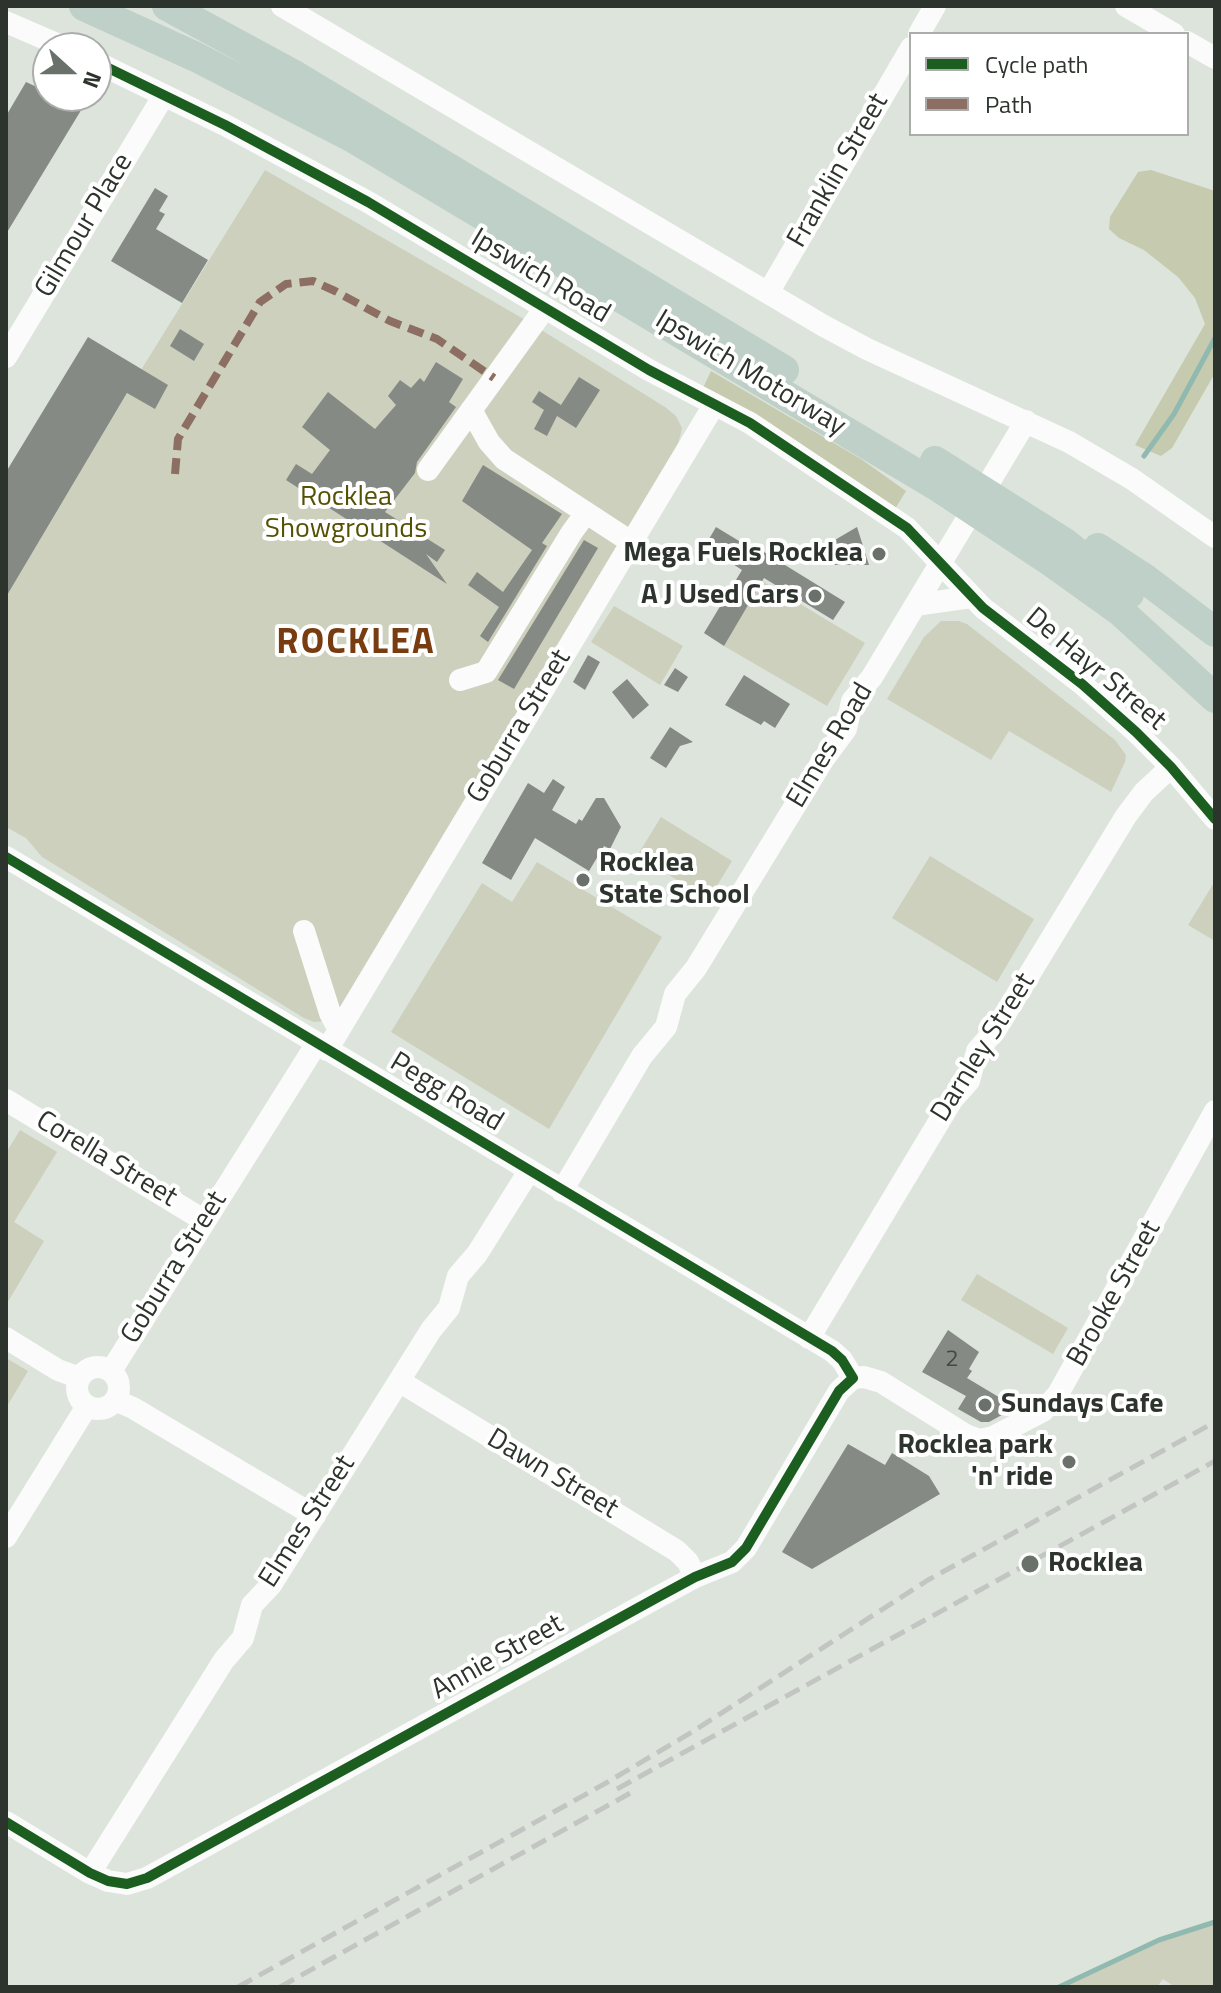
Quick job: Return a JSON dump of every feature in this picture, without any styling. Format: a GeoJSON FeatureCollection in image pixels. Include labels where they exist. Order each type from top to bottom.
{"type":"FeatureCollection","features":[{"type":"Feature","properties":{"kind":"highway","name":"Ipswich Motorway"},"geometry":{"type":"LineString","coordinates":[[84,6],[196,57],[355,139],[942,477]]}},
{"type":"Feature","properties":{"kind":"highway","name":"Ipswich Motorway"},"geometry":{"type":"LineString","coordinates":[[167,6],[296,76],[1006,518],[1120,611],[1215,698]]}},
{"type":"Feature","properties":{"kind":"highway","name":"Ipswich Motorway"},"geometry":{"type":"LineString","coordinates":[[1006,518],[1065,543],[1215,669]]}},
{"type":"Feature","properties":{"kind":"highway"},"geometry":{"type":"LineString","coordinates":[[1065,543],[1091,544],[1144,578],[1215,632]]}},
{"type":"Feature","properties":{"kind":"highway"},"geometry":{"type":"LineString","coordinates":[[1120,611],[1140,651],[1215,724]]}},
{"type":"Feature","properties":{"kind":"street"},"geometry":{"type":"LineString","coordinates":[[282,6],[867,349],[1026,421],[1132,479],[1215,537]]}},
{"type":"Feature","properties":{"kind":"street"},"geometry":{"type":"LineString","coordinates":[[920,32],[935,6]]}},
{"type":"Feature","properties":{"kind":"street"},"geometry":{"type":"LineString","coordinates":[[1126,6],[1171,32]]}},
{"type":"Feature","properties":{"kind":"street"},"geometry":{"type":"LineString","coordinates":[[6,22],[32,33]]}},
{"type":"Feature","properties":{"kind":"street"},"geometry":{"type":"LineString","coordinates":[[1189,43],[1215,58]]}},
{"type":"Feature","properties":{"kind":"street","name":"Franklin Street"},"geometry":{"type":"LineString","coordinates":[[768,293],[909,51]]}},
{"type":"Feature","properties":{"kind":"street","name":"Ipswich Road"},"geometry":{"type":"LineString","coordinates":[[112,70],[252,139],[368,202],[649,370],[757,427],[907,528],[940,562]]}},
{"type":"Feature","properties":{"kind":"street","name":"Gilmour Place"},"geometry":{"type":"LineString","coordinates":[[6,357],[164,95]]}},
{"type":"Feature","properties":{"kind":"street"},"geometry":{"type":"LineString","coordinates":[[428,470],[545,308]]}},
{"type":"Feature","properties":{"kind":"street","name":"Goburra Street"},"geometry":{"type":"LineString","coordinates":[[111,1371],[205,1221],[322,1046],[339,1030],[714,405]]}},
{"type":"Feature","properties":{"kind":"street"},"geometry":{"type":"LineString","coordinates":[[471,410],[489,442],[504,459],[631,542]]}},
{"type":"Feature","properties":{"kind":"street","name":"Elmes Road"},"geometry":{"type":"LineString","coordinates":[[562,1191],[642,1056],[666,1027],[673,998],[696,968],[823,760],[846,729],[852,701],[872,677],[1026,421]]}},
{"type":"Feature","properties":{"kind":"street"},"geometry":{"type":"LineString","coordinates":[[460,680],[486,672],[586,513]]}},
{"type":"Feature","properties":{"kind":"street","name":"De Hayr Street"},"geometry":{"type":"LineString","coordinates":[[940,562],[971,597],[1082,684],[1171,767],[1215,819]]}},
{"type":"Feature","properties":{"kind":"street"},"geometry":{"type":"LineString","coordinates":[[915,605],[971,597]]}},
{"type":"Feature","properties":{"kind":"street","name":"Darnley Street"},"geometry":{"type":"LineString","coordinates":[[809,1338],[935,1127],[969,1081],[977,1051],[996,1029],[1126,816],[1144,792],[1171,767]]}},
{"type":"Feature","properties":{"kind":"street","name":"Pegg Road"},"geometry":{"type":"LineString","coordinates":[[6,857],[809,1338],[838,1356],[853,1378]]}},
{"type":"Feature","properties":{"kind":"street"},"geometry":{"type":"LineString","coordinates":[[304,931],[330,1013],[339,1030]]}},
{"type":"Feature","properties":{"kind":"street","name":"Corella Street"},"geometry":{"type":"LineString","coordinates":[[6,1100],[205,1221]]}},
{"type":"Feature","properties":{"kind":"street","name":"Brooke Street"},"geometry":{"type":"LineString","coordinates":[[853,1378],[864,1377],[881,1382],[966,1435],[980,1440],[993,1437],[1043,1411],[1058,1394],[1215,1111]]}},
{"type":"Feature","properties":{"kind":"street","name":"Elmes Street"},"geometry":{"type":"LineString","coordinates":[[90,1873],[224,1660],[243,1638],[252,1605],[271,1585],[431,1330],[451,1304],[458,1276],[477,1254],[529,1171]]}},
{"type":"Feature","properties":{"kind":"street"},"geometry":{"type":"LineString","coordinates":[[6,1338],[58,1370],[80,1378]]}},
{"type":"Feature","properties":{"kind":"street"},"geometry":{"type":"LineString","coordinates":[[98,1367],[111,1371],[118,1382],[115,1400],[105,1408],[87,1406],[77,1390],[80,1378],[85,1372],[98,1367]]}},
{"type":"Feature","properties":{"kind":"street","name":"Annie Street"},"geometry":{"type":"LineString","coordinates":[[6,1822],[108,1881],[127,1884],[147,1878],[695,1577],[732,1562],[746,1548],[839,1391],[853,1378]]}},
{"type":"Feature","properties":{"kind":"street","name":"Dawn Street"},"geometry":{"type":"LineString","coordinates":[[399,1381],[677,1551],[688,1562],[695,1577]]}},
{"type":"Feature","properties":{"kind":"street"},"geometry":{"type":"LineString","coordinates":[[115,1400],[315,1516]]}},
{"type":"Feature","properties":{"kind":"street"},"geometry":{"type":"LineString","coordinates":[[6,1537],[87,1406]]}},
{"type":"Feature","properties":{"kind":"green space","name":"Rocklea Showgrounds"},"geometry":{"type":"Polygon","coordinates":[[[265,170],[522,318],[665,407],[676,416],[682,428],[677,449],[337,1013],[325,1021],[314,1022],[42,857],[26,838],[6,827],[6,597],[265,170]]]}},
{"type":"Feature","properties":{"kind":"green space"},"geometry":{"type":"Polygon","coordinates":[[[1151,170],[1215,191],[1215,373],[1172,448],[1161,456],[1135,445],[1205,324],[1195,298],[1178,277],[1144,250],[1119,238],[1109,229],[1110,217],[1138,172],[1151,170]]]}},
{"type":"Feature","properties":{"kind":"green space"},"geometry":{"type":"Polygon","coordinates":[[[711,371],[861,459],[906,491],[895,509],[703,388],[711,371]]]}},
{"type":"Feature","properties":{"kind":"green space"},"geometry":{"type":"Polygon","coordinates":[[[762,581],[865,643],[827,706],[724,646],[762,581]]]}},
{"type":"Feature","properties":{"kind":"green space"},"geometry":{"type":"Polygon","coordinates":[[[614,606],[683,646],[660,685],[591,642],[614,606]]]}},
{"type":"Feature","properties":{"kind":"green space"},"geometry":{"type":"Polygon","coordinates":[[[941,621],[967,624],[1115,740],[1126,755],[1111,792],[1009,731],[991,760],[887,699],[924,637],[941,621]]]}},
{"type":"Feature","properties":{"kind":"green space"},"geometry":{"type":"Polygon","coordinates":[[[661,817],[732,861],[709,899],[637,856],[661,817]]]}},
{"type":"Feature","properties":{"kind":"green space"},"geometry":{"type":"Polygon","coordinates":[[[930,856],[1034,919],[997,982],[892,918],[930,856]]]}},
{"type":"Feature","properties":{"kind":"green space"},"geometry":{"type":"Polygon","coordinates":[[[537,862],[662,937],[549,1129],[391,1032],[482,883],[512,902],[537,862]]]}},
{"type":"Feature","properties":{"kind":"green space"},"geometry":{"type":"Polygon","coordinates":[[[1215,881],[1215,941],[1188,925],[1215,881]]]}},
{"type":"Feature","properties":{"kind":"green space"},"geometry":{"type":"Polygon","coordinates":[[[20,1130],[57,1152],[14,1222],[44,1241],[6,1305],[6,1153],[20,1130]]]}},
{"type":"Feature","properties":{"kind":"green space"},"geometry":{"type":"Polygon","coordinates":[[[977,1274],[1068,1328],[1053,1354],[961,1300],[977,1274]]]}},
{"type":"Feature","properties":{"kind":"green space"},"geometry":{"type":"Polygon","coordinates":[[[6,1358],[28,1371],[6,1408],[6,1358]]]}},
{"type":"Feature","properties":{"kind":"green space"},"geometry":{"type":"Polygon","coordinates":[[[1215,1922],[1215,1987],[1175,1987],[1163,1979],[1157,1987],[1059,1987],[1159,1940],[1215,1922]]]}},
{"type":"Feature","properties":{"kind":"building"},"geometry":{"type":"Polygon","coordinates":[[[26,82],[32,85],[32,112],[80,112],[6,234],[6,116],[26,82]]]}},
{"type":"Feature","properties":{"kind":"building"},"geometry":{"type":"Polygon","coordinates":[[[155,188],[168,196],[159,211],[165,214],[156,229],[208,260],[182,303],[111,261],[155,188]]]}},
{"type":"Feature","properties":{"kind":"building"},"geometry":{"type":"Polygon","coordinates":[[[180,329],[204,344],[194,361],[170,346],[180,329]]]}},
{"type":"Feature","properties":{"kind":"building"},"geometry":{"type":"Polygon","coordinates":[[[88,337],[168,385],[155,409],[127,393],[6,597],[6,472],[88,337]]]}},
{"type":"Feature","properties":{"kind":"building"},"geometry":{"type":"Polygon","coordinates":[[[436,362],[463,379],[449,402],[456,407],[417,462],[415,473],[385,512],[445,550],[437,562],[426,554],[447,584],[286,480],[296,464],[312,474],[330,450],[302,427],[328,392],[375,429],[396,405],[388,396],[400,380],[411,388],[420,378],[424,382],[436,362]]]}},
{"type":"Feature","properties":{"kind":"building"},"geometry":{"type":"Polygon","coordinates":[[[579,377],[600,390],[576,428],[557,416],[547,436],[534,429],[544,410],[532,402],[539,391],[561,405],[579,377]]]}},
{"type":"Feature","properties":{"kind":"building"},"geometry":{"type":"Polygon","coordinates":[[[483,465],[562,514],[542,543],[547,546],[488,642],[480,636],[499,607],[468,585],[477,572],[503,592],[532,550],[462,501],[483,465]]]}},
{"type":"Feature","properties":{"kind":"building"},"geometry":{"type":"Polygon","coordinates":[[[716,527],[744,544],[746,541],[845,602],[833,620],[764,578],[724,646],[704,633],[742,570],[705,546],[716,527]]]}},
{"type":"Feature","properties":{"kind":"building"},"geometry":{"type":"Polygon","coordinates":[[[857,527],[869,565],[834,565],[828,544],[857,527]]]}},
{"type":"Feature","properties":{"kind":"building"},"geometry":{"type":"Polygon","coordinates":[[[584,540],[598,548],[514,689],[498,680],[584,540]]]}},
{"type":"Feature","properties":{"kind":"building"},"geometry":{"type":"Polygon","coordinates":[[[588,655],[600,662],[585,690],[573,682],[588,655]]]}},
{"type":"Feature","properties":{"kind":"building"},"geometry":{"type":"Polygon","coordinates":[[[675,668],[688,677],[678,692],[664,685],[675,668]]]}},
{"type":"Feature","properties":{"kind":"building"},"geometry":{"type":"Polygon","coordinates":[[[744,675],[790,704],[775,728],[764,721],[761,725],[725,705],[744,675]]]}},
{"type":"Feature","properties":{"kind":"building"},"geometry":{"type":"Polygon","coordinates":[[[627,679],[649,705],[633,719],[612,692],[627,679]]]}},
{"type":"Feature","properties":{"kind":"building"},"geometry":{"type":"Polygon","coordinates":[[[670,727],[693,742],[680,746],[666,768],[650,758],[670,727]]]}},
{"type":"Feature","properties":{"kind":"building"},"geometry":{"type":"Polygon","coordinates":[[[553,779],[565,787],[552,810],[576,824],[579,819],[582,821],[596,798],[604,798],[621,827],[610,849],[604,846],[589,871],[535,838],[511,880],[482,863],[528,783],[544,793],[553,779]]]}},
{"type":"Feature","properties":{"kind":"building"},"geometry":{"type":"Polygon","coordinates":[[[948,1330],[979,1352],[967,1378],[1007,1402],[1011,1410],[989,1422],[981,1422],[958,1409],[966,1396],[922,1372],[948,1330]]]}},
{"type":"Feature","properties":{"kind":"building"},"geometry":{"type":"Polygon","coordinates":[[[848,1444],[885,1465],[892,1453],[929,1476],[940,1494],[812,1569],[782,1552],[848,1444]]]}},
{"type":"Feature","properties":{"kind":"waterway"},"geometry":{"type":"LineString","coordinates":[[1144,456],[1174,414],[1215,338]]}},
{"type":"Feature","properties":{"kind":"waterway"},"geometry":{"type":"LineString","coordinates":[[1059,1987],[1159,1940],[1215,1922]]}},
{"type":"Feature","properties":{"kind":"railway"},"geometry":{"type":"LineString","coordinates":[[238,1987],[606,1783],[692,1732],[928,1580],[1215,1422]]}},
{"type":"Feature","properties":{"kind":"railway"},"geometry":{"type":"LineString","coordinates":[[617,1789],[1215,1461]]}},
{"type":"Feature","properties":{"kind":"railway"},"geometry":{"type":"LineString","coordinates":[[280,1987],[634,1791]]}},
{"type":"Feature","properties":{"kind":"marked path"},"geometry":{"type":"LineString","coordinates":[[175,474],[178,439],[260,302],[286,284],[313,281],[390,321],[437,339],[494,378]]}},
{"type":"Feature","properties":{"kind":"cycle path"},"geometry":{"type":"LineString","coordinates":[[112,70],[225,125],[368,202],[649,370],[750,423],[907,528],[983,608],[1082,684],[1136,732],[1215,819]]}},
{"type":"Feature","properties":{"kind":"cycle path"},"geometry":{"type":"LineString","coordinates":[[6,857],[832,1351],[853,1378],[839,1391],[746,1548],[732,1562],[695,1577],[147,1878],[127,1884],[108,1881],[6,1822]]}},
{"type":"Feature","properties":{"kind":"place","name":"Mega Fuels Rocklea"},"geometry":{"type":"Point","coordinates":[879,554]}},
{"type":"Feature","properties":{"kind":"place","name":"A J Used Cars"},"geometry":{"type":"Point","coordinates":[815,596]}},
{"type":"Feature","properties":{"kind":"place","name":"Rocklea State School"},"geometry":{"type":"Point","coordinates":[583,880]}},
{"type":"Feature","properties":{"kind":"place","name":"Sundays Cafe"},"geometry":{"type":"Point","coordinates":[985,1405]}},
{"type":"Feature","properties":{"kind":"place","name":"Rocklea park 'n' ride"},"geometry":{"type":"Point","coordinates":[1069,1462]}},
{"type":"Feature","properties":{"kind":"place","name":"Rocklea"},"geometry":{"type":"Point","coordinates":[1030,1564]}},
{"type":"Feature","properties":{"kind":"district","name":"ROCKLEA"},"geometry":{"type":"Point","coordinates":[356,644]}}]}
